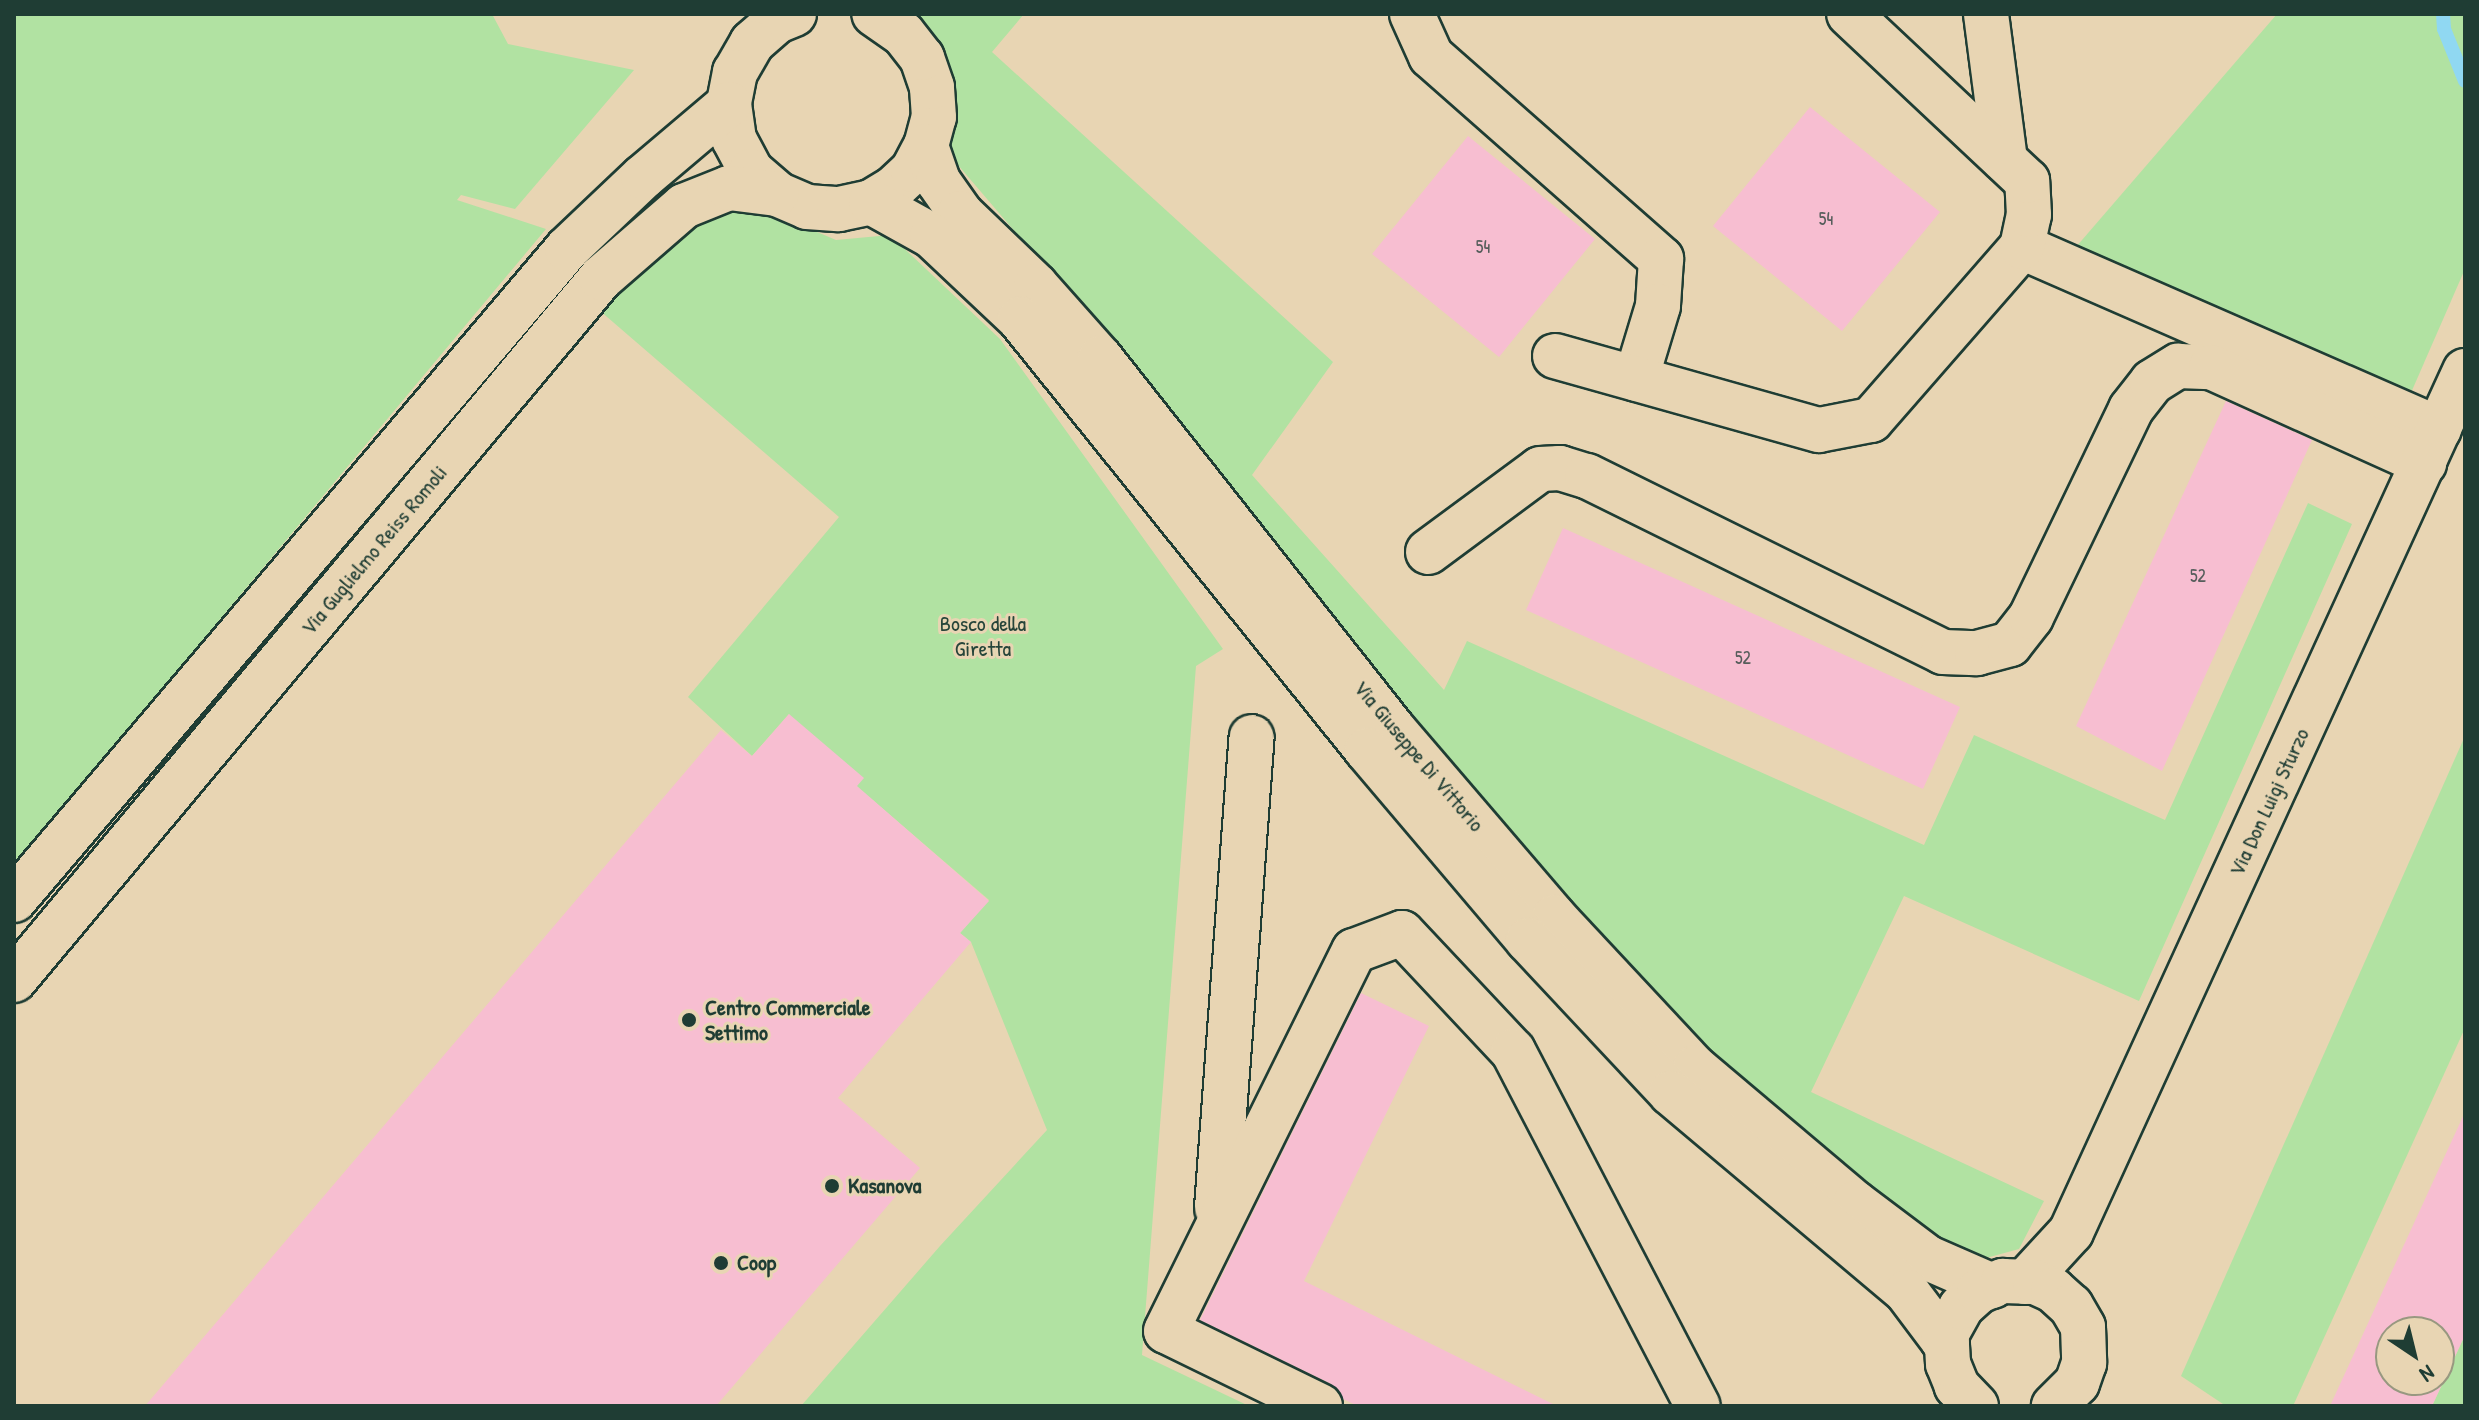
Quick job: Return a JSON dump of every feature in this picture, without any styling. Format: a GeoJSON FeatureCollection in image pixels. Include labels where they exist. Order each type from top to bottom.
{"type":"FeatureCollection","features":[{"type":"Feature","properties":{"kind":"street"},"geometry":{"type":"LineString","coordinates":[[794,14],[777,21],[752,43],[735,72],[729,104],[734,139],[751,171],[777,194],[807,207],[829,208],[871,202],[894,188],[913,170],[926,146],[934,117],[932,87],[922,58],[903,34],[877,15]]}},
{"type":"Feature","properties":{"kind":"street"},"geometry":{"type":"LineString","coordinates":[[1412,14],[1431,56],[1661,259],[1658,306],[1636,379]]}},
{"type":"Feature","properties":{"kind":"street"},"geometry":{"type":"LineString","coordinates":[[1555,356],[1819,430],[1871,420],[2022,247],[2029,215],[2027,181],[1849,14]]}},
{"type":"Feature","properties":{"kind":"street"},"geometry":{"type":"LineString","coordinates":[[1986,14],[2005,160]]}},
{"type":"Feature","properties":{"kind":"street"},"geometry":{"type":"LineString","coordinates":[[14,900],[567,249],[632,186],[729,104]]}},
{"type":"Feature","properties":{"kind":"street","name":"Via Giuseppe Di Vittorio"},"geometry":{"type":"LineString","coordinates":[[926,146],[938,181],[960,213],[1036,286],[1100,358],[1393,729],[1554,917],[1695,1068],[1855,1203],[1928,1258],[2009,1284],[2053,1290],[2071,1306]]}},
{"type":"Feature","properties":{"kind":"street","name":"Via Guglielmo Reiss Romoli"},"geometry":{"type":"LineString","coordinates":[[14,980],[601,278],[684,206],[729,188],[777,194]]}},
{"type":"Feature","properties":{"kind":"street","name":"Via Giuseppe Di Vittorio"},"geometry":{"type":"LineString","coordinates":[[871,202],[932,236],[1020,319],[1367,750],[1528,940],[1661,1082],[1907,1292],[1943,1340]]}},
{"type":"Feature","properties":{"kind":"street"},"geometry":{"type":"LineString","coordinates":[[2022,247],[2432,446]]}},
{"type":"Feature","properties":{"kind":"street"},"geometry":{"type":"LineString","coordinates":[[1428,552],[1540,469],[1560,468],[1587,476],[1943,652],[1977,653],[2010,644],[2031,617],[2131,409],[2152,382],[2178,366],[2211,367],[2432,446]]}},
{"type":"Feature","properties":{"kind":"street","name":"Via Don Luigi Sturzo"},"geometry":{"type":"LineString","coordinates":[[2084,1363],[2083,1327],[2071,1306],[2071,1232],[2465,371]]}},
{"type":"Feature","properties":{"kind":"street"},"geometry":{"type":"LineString","coordinates":[[1216,1231],[1252,737]]}},
{"type":"Feature","properties":{"kind":"street"},"geometry":{"type":"LineString","coordinates":[[14,913],[43,865]]}},
{"type":"Feature","properties":{"kind":"street"},"geometry":{"type":"LineString","coordinates":[[1320,1406],[1166,1331],[1354,951],[1402,933],[1513,1051],[1698,1406]]}},
{"type":"Feature","properties":{"kind":"street","name":"Via Don Luigi Sturzo"},"geometry":{"type":"LineString","coordinates":[[1943,1340],[1961,1307],[1979,1291],[2009,1284],[2071,1232]]}},
{"type":"Feature","properties":{"kind":"street"},"geometry":{"type":"LineString","coordinates":[[1943,1340],[1947,1343],[1948,1364],[1963,1399]]}},
{"type":"Feature","properties":{"kind":"street"},"geometry":{"type":"LineString","coordinates":[[2054,1406],[2077,1383],[2084,1363]]}},
{"type":"Feature","properties":{"kind":"street"},"geometry":{"type":"LineString","coordinates":[[2084,1363],[2105,1406]]}},
{"type":"Feature","properties":{"kind":"green space"},"geometry":{"type":"Polygon","coordinates":[[[14,14],[492,14],[508,44],[634,70],[515,209],[461,195],[457,200],[546,229],[14,866],[14,14]]]}},
{"type":"Feature","properties":{"kind":"green space"},"geometry":{"type":"Polygon","coordinates":[[[913,14],[1024,14],[992,52],[1333,362],[1252,475],[1444,690],[1467,641],[1924,845],[1974,735],[2165,820],[2308,503],[2352,524],[2139,1001],[1904,896],[1811,1092],[2044,1201],[2019,1249],[1986,1258],[1940,1238],[1871,1195],[1735,1081],[1468,790],[1116,350],[952,158],[943,55],[913,14]]]}},
{"type":"Feature","properties":{"kind":"green space"},"geometry":{"type":"Polygon","coordinates":[[[2277,14],[2465,14],[2465,269],[2410,395],[2076,247],[2277,14]]]}},
{"type":"Feature","properties":{"kind":"green space","name":"Bosco della Giretta"},"geometry":{"type":"Polygon","coordinates":[[[720,207],[770,212],[836,240],[890,235],[1000,339],[1223,649],[1196,666],[1142,1355],[1249,1406],[801,1406],[940,1246],[1047,1130],[971,942],[960,933],[989,900],[868,796],[839,830],[789,714],[752,756],[688,697],[839,517],[599,310],[675,232],[720,207]]]}},
{"type":"Feature","properties":{"kind":"green space"},"geometry":{"type":"Polygon","coordinates":[[[2465,736],[2465,1028],[2293,1406],[2226,1406],[2181,1376],[2465,736]]]}},
{"type":"Feature","properties":{"kind":"green space"},"geometry":{"type":"Polygon","coordinates":[[[2465,1335],[2465,1406],[2432,1406],[2437,1396],[2455,1396],[2455,1357],[2465,1335]]]}},
{"type":"Feature","properties":{"kind":"building"},"geometry":{"type":"Polygon","coordinates":[[[1810,107],[1940,212],[1842,331],[1713,226],[1810,107]]]}},
{"type":"Feature","properties":{"kind":"building"},"geometry":{"type":"Polygon","coordinates":[[[1468,136],[1595,239],[1499,357],[1372,254],[1468,136]]]}},
{"type":"Feature","properties":{"kind":"building"},"geometry":{"type":"Polygon","coordinates":[[[2226,401],[2312,440],[2162,771],[2076,726],[2226,401]]]}},
{"type":"Feature","properties":{"kind":"building"},"geometry":{"type":"Polygon","coordinates":[[[1563,528],[1960,707],[1923,789],[1526,610],[1563,528]]]}},
{"type":"Feature","properties":{"kind":"building","name":"Centro Commerciale Settimo"},"geometry":{"type":"Polygon","coordinates":[[[789,714],[864,778],[857,786],[989,901],[960,933],[971,942],[838,1098],[920,1168],[716,1406],[145,1406],[721,730],[752,756],[789,714]]]}},
{"type":"Feature","properties":{"kind":"building"},"geometry":{"type":"Polygon","coordinates":[[[1361,993],[1429,1026],[1304,1281],[1557,1406],[1358,1406],[1343,1399],[1331,1384],[1200,1320],[1361,993]]]}},
{"type":"Feature","properties":{"kind":"building"},"geometry":{"type":"Polygon","coordinates":[[[2465,1112],[2465,1335],[2455,1357],[2455,1316],[2375,1316],[2375,1396],[2437,1396],[2432,1406],[2330,1406],[2465,1112]]]}},
{"type":"Feature","properties":{"kind":"waterway"},"geometry":{"type":"LineString","coordinates":[[2443,14],[2444,29],[2465,81]]}},
{"type":"Feature","properties":{"kind":"place","name":"Centro Commerciale Settimo"},"geometry":{"type":"Point","coordinates":[689,1020]}},
{"type":"Feature","properties":{"kind":"place","name":"Kasanova"},"geometry":{"type":"Point","coordinates":[832,1186]}},
{"type":"Feature","properties":{"kind":"place","name":"Coop"},"geometry":{"type":"Point","coordinates":[721,1263]}}]}
